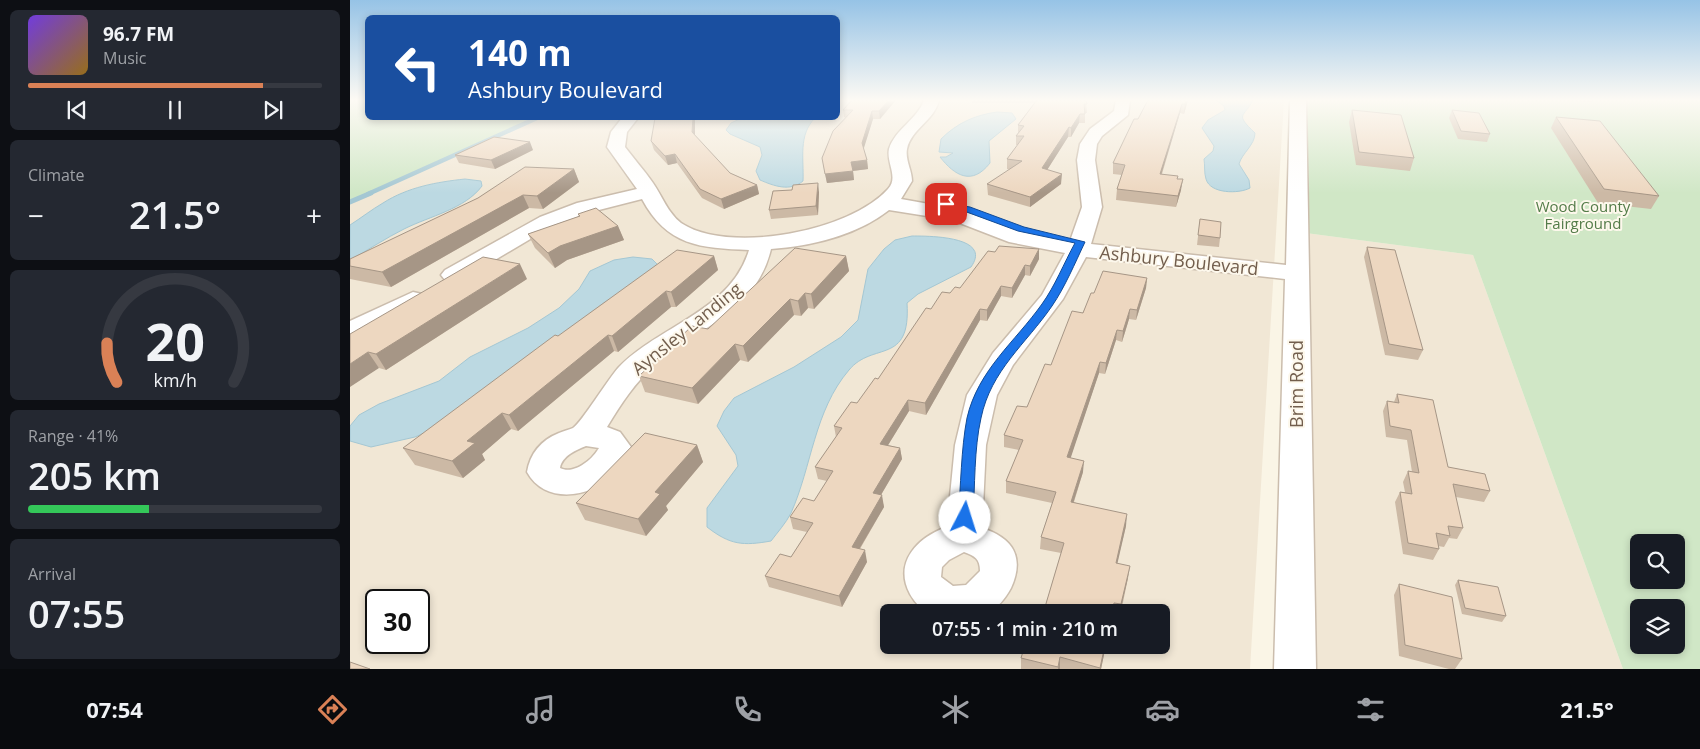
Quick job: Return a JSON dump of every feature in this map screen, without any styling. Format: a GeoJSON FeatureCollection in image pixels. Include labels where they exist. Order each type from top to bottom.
{"type":"FeatureCollection","features":[{"type":"Feature","properties":{"kind":"street"},"geometry":{"type":"LineString","coordinates":[[620,131],[616,147],[648,192],[666,222],[677,229],[713,240],[762,242],[801,238],[837,229],[867,216],[889,200],[901,186],[903,176],[898,165],[898,150],[907,131]]}},
{"type":"Feature","properties":{"kind":"street"},"geometry":{"type":"LineString","coordinates":[[964,538],[974,419],[992,374],[1012,345],[1047,305],[1079,246],[1092,203],[1085,160],[1086,152],[1093,136],[1099,131]]}},
{"type":"Feature","properties":{"kind":"street","name":"Brim Road"},"geometry":{"type":"LineString","coordinates":[[1295,669],[1298,131]]}},
{"type":"Feature","properties":{"kind":"street"},"geometry":{"type":"LineString","coordinates":[[350,331],[432,287],[547,221],[584,207],[648,192]]}},
{"type":"Feature","properties":{"kind":"street","name":"Ashbury Boulevard"},"geometry":{"type":"LineString","coordinates":[[889,200],[957,215],[1017,237],[1079,246],[1297,269]]}},
{"type":"Feature","properties":{"kind":"street","name":"Aynsley Landing"},"geometry":{"type":"LineString","coordinates":[[585,435],[630,373],[653,353],[724,305],[741,288],[751,276],[760,257],[762,242]]}},
{"type":"Feature","properties":{"kind":"shaded area"},"geometry":{"type":"Polygon","coordinates":[[[505,131],[1282,131],[1250,669],[350,669],[350,202],[505,131]]]}},
{"type":"Feature","properties":{"kind":"shaded area"},"geometry":{"type":"Polygon","coordinates":[[[1298,232],[1473,255],[1623,669],[1295,669],[1298,232]]]}},
{"type":"Feature","properties":{"kind":"green space"},"geometry":{"type":"Polygon","coordinates":[[[350,131],[505,131],[350,202],[350,131]]]}},
{"type":"Feature","properties":{"kind":"green space","name":"Wood County Fairground"},"geometry":{"type":"Polygon","coordinates":[[[1298,131],[1700,131],[1700,669],[1623,669],[1473,255],[1298,232],[1298,131]]]}},
{"type":"Feature","properties":{"kind":"water"},"geometry":{"type":"Polygon","coordinates":[[[727,131],[806,131],[803,148],[803,181],[793,186],[782,187],[760,180],[756,171],[762,155],[760,147],[727,131]]]}},
{"type":"Feature","properties":{"kind":"water"},"geometry":{"type":"Polygon","coordinates":[[[949,131],[1001,131],[989,141],[990,163],[977,174],[970,176],[958,173],[940,157],[946,157],[953,153],[939,152],[941,139],[949,131]]]}},
{"type":"Feature","properties":{"kind":"water"},"geometry":{"type":"Polygon","coordinates":[[[1204,131],[1253,131],[1255,133],[1253,141],[1239,164],[1249,180],[1250,188],[1232,192],[1213,188],[1209,184],[1205,174],[1204,159],[1213,151],[1214,146],[1204,131]]]}},
{"type":"Feature","properties":{"kind":"water"},"geometry":{"type":"Polygon","coordinates":[[[465,179],[481,181],[482,186],[466,201],[390,236],[350,260],[350,225],[402,193],[433,184],[465,179]]]}},
{"type":"Feature","properties":{"kind":"water"},"geometry":{"type":"Polygon","coordinates":[[[912,236],[931,236],[956,240],[966,244],[973,249],[975,257],[971,267],[918,294],[907,303],[907,323],[903,336],[897,344],[859,361],[849,370],[837,386],[821,421],[791,513],[771,541],[737,543],[715,533],[707,527],[707,508],[738,466],[736,455],[717,426],[724,411],[734,398],[794,367],[841,337],[858,320],[868,269],[884,249],[895,240],[912,236]]]}},
{"type":"Feature","properties":{"kind":"water"},"geometry":{"type":"Polygon","coordinates":[[[633,257],[652,259],[659,266],[624,292],[605,302],[445,424],[415,437],[371,447],[350,441],[350,426],[359,415],[379,404],[439,381],[470,357],[528,328],[559,308],[579,289],[590,271],[614,260],[633,257]]]}},
{"type":"Feature","properties":{"kind":"building"},"geometry":{"type":"Polygon","coordinates":[[[653,131],[692,131],[730,173],[757,185],[721,199],[700,189],[675,154],[665,156],[651,141],[653,131]]]}},
{"type":"Feature","properties":{"kind":"building"},"geometry":{"type":"Polygon","coordinates":[[[833,131],[866,131],[862,143],[867,160],[851,162],[853,171],[825,174],[822,158],[833,131]]]}},
{"type":"Feature","properties":{"kind":"building"},"geometry":{"type":"Polygon","coordinates":[[[1020,131],[1066,131],[1042,168],[1062,174],[1030,197],[987,184],[1022,161],[1007,159],[1024,136],[1016,136],[1020,131]]]}},
{"type":"Feature","properties":{"kind":"building"},"geometry":{"type":"Polygon","coordinates":[[[1128,131],[1173,131],[1160,174],[1178,176],[1177,179],[1183,179],[1178,196],[1117,189],[1125,165],[1113,163],[1128,131]]]}},
{"type":"Feature","properties":{"kind":"building"},"geometry":{"type":"Polygon","coordinates":[[[1356,131],[1406,131],[1414,158],[1359,152],[1356,131]]]}},
{"type":"Feature","properties":{"kind":"building"},"geometry":{"type":"Polygon","coordinates":[[[1463,131],[1489,131],[1490,134],[1463,131]]]}},
{"type":"Feature","properties":{"kind":"building"},"geometry":{"type":"Polygon","coordinates":[[[1565,131],[1608,131],[1659,196],[1604,189],[1565,131]]]}},
{"type":"Feature","properties":{"kind":"building"},"geometry":{"type":"Polygon","coordinates":[[[494,137],[530,142],[491,160],[455,155],[494,137]]]}},
{"type":"Feature","properties":{"kind":"building"},"geometry":{"type":"Polygon","coordinates":[[[525,167],[574,169],[537,196],[523,195],[382,272],[350,266],[350,259],[478,198],[525,167]]]}},
{"type":"Feature","properties":{"kind":"building"},"geometry":{"type":"Polygon","coordinates":[[[818,183],[816,206],[769,210],[773,191],[792,190],[793,185],[818,183]]]}},
{"type":"Feature","properties":{"kind":"building"},"geometry":{"type":"Polygon","coordinates":[[[596,208],[618,226],[560,246],[548,253],[528,234],[580,216],[578,214],[596,208]]]}},
{"type":"Feature","properties":{"kind":"building"},"geometry":{"type":"Polygon","coordinates":[[[1200,219],[1221,222],[1220,238],[1198,235],[1200,219]]]}},
{"type":"Feature","properties":{"kind":"building"},"geometry":{"type":"Polygon","coordinates":[[[999,246],[1039,249],[1030,266],[1025,265],[1012,288],[1001,286],[987,310],[980,309],[925,403],[908,400],[880,444],[900,448],[873,493],[882,495],[852,547],[865,550],[839,596],[765,576],[780,554],[791,557],[813,523],[790,517],[803,498],[814,501],[833,471],[815,467],[842,428],[834,426],[851,402],[857,403],[875,378],[878,379],[926,308],[931,309],[942,292],[950,293],[955,287],[960,288],[988,251],[995,252],[999,246]]]}},
{"type":"Feature","properties":{"kind":"building"},"geometry":{"type":"Polygon","coordinates":[[[1367,247],[1395,250],[1423,350],[1389,344],[1367,247]]]}},
{"type":"Feature","properties":{"kind":"building"},"geometry":{"type":"Polygon","coordinates":[[[795,248],[846,256],[811,294],[805,293],[798,301],[790,299],[743,346],[735,344],[692,388],[639,376],[692,326],[708,329],[795,248]]]}},
{"type":"Feature","properties":{"kind":"building"},"geometry":{"type":"Polygon","coordinates":[[[677,250],[714,256],[671,292],[666,291],[612,336],[608,335],[509,415],[502,413],[467,441],[475,443],[452,461],[403,448],[555,335],[558,336],[677,250]]]}},
{"type":"Feature","properties":{"kind":"building"},"geometry":{"type":"Polygon","coordinates":[[[483,257],[520,264],[376,354],[368,352],[350,364],[350,334],[483,257]]]}},
{"type":"Feature","properties":{"kind":"building"},"geometry":{"type":"Polygon","coordinates":[[[1103,271],[1147,278],[1137,310],[1130,309],[1123,331],[1117,330],[1106,363],[1100,362],[1067,457],[1084,461],[1071,502],[1127,514],[1116,563],[1130,566],[1121,604],[1046,604],[1064,543],[1041,537],[1056,492],[1006,481],[1023,440],[1004,435],[1017,406],[1027,407],[1045,364],[1051,365],[1072,311],[1083,313],[1091,293],[1094,293],[1103,271]]]}},
{"type":"Feature","properties":{"kind":"building"},"geometry":{"type":"Polygon","coordinates":[[[1397,394],[1433,400],[1448,467],[1485,474],[1490,491],[1453,484],[1463,528],[1448,526],[1450,536],[1436,533],[1439,549],[1408,543],[1400,492],[1412,494],[1408,471],[1419,473],[1411,430],[1390,426],[1387,401],[1399,403],[1397,394]]]}},
{"type":"Feature","properties":{"kind":"building"},"geometry":{"type":"Polygon","coordinates":[[[645,433],[697,445],[655,492],[660,494],[638,519],[576,503],[645,433]]]}},
{"type":"Feature","properties":{"kind":"building"},"geometry":{"type":"Polygon","coordinates":[[[1458,580],[1498,587],[1506,616],[1465,608],[1458,580]]]}},
{"type":"Feature","properties":{"kind":"building"},"geometry":{"type":"Polygon","coordinates":[[[1399,584],[1452,597],[1462,659],[1405,645],[1399,584]]]}},
{"type":"Feature","properties":{"kind":"building"},"geometry":{"type":"Polygon","coordinates":[[[1022,654],[1103,654],[1100,668],[1060,657],[1058,667],[1021,658],[1022,654]]]}},
{"type":"Feature","properties":{"kind":"building"},"geometry":{"type":"Polygon","coordinates":[[[350,662],[370,669],[350,669],[350,662]]]}},
{"type":"Feature","properties":{"kind":"waterway"},"geometry":{"type":"LineString","coordinates":[[368,194],[508,131]]}},
{"type":"Feature","properties":{"kind":"waterway"},"geometry":{"type":"LineString","coordinates":[[350,202],[371,193]]}},
{"type":"Feature","properties":{"kind":"route"},"geometry":{"type":"LineString","coordinates":[[946,204],[967,208],[1021,230],[1081,242],[1047,305],[1012,345],[992,374],[982,395],[974,419],[965,518]]}}]}
